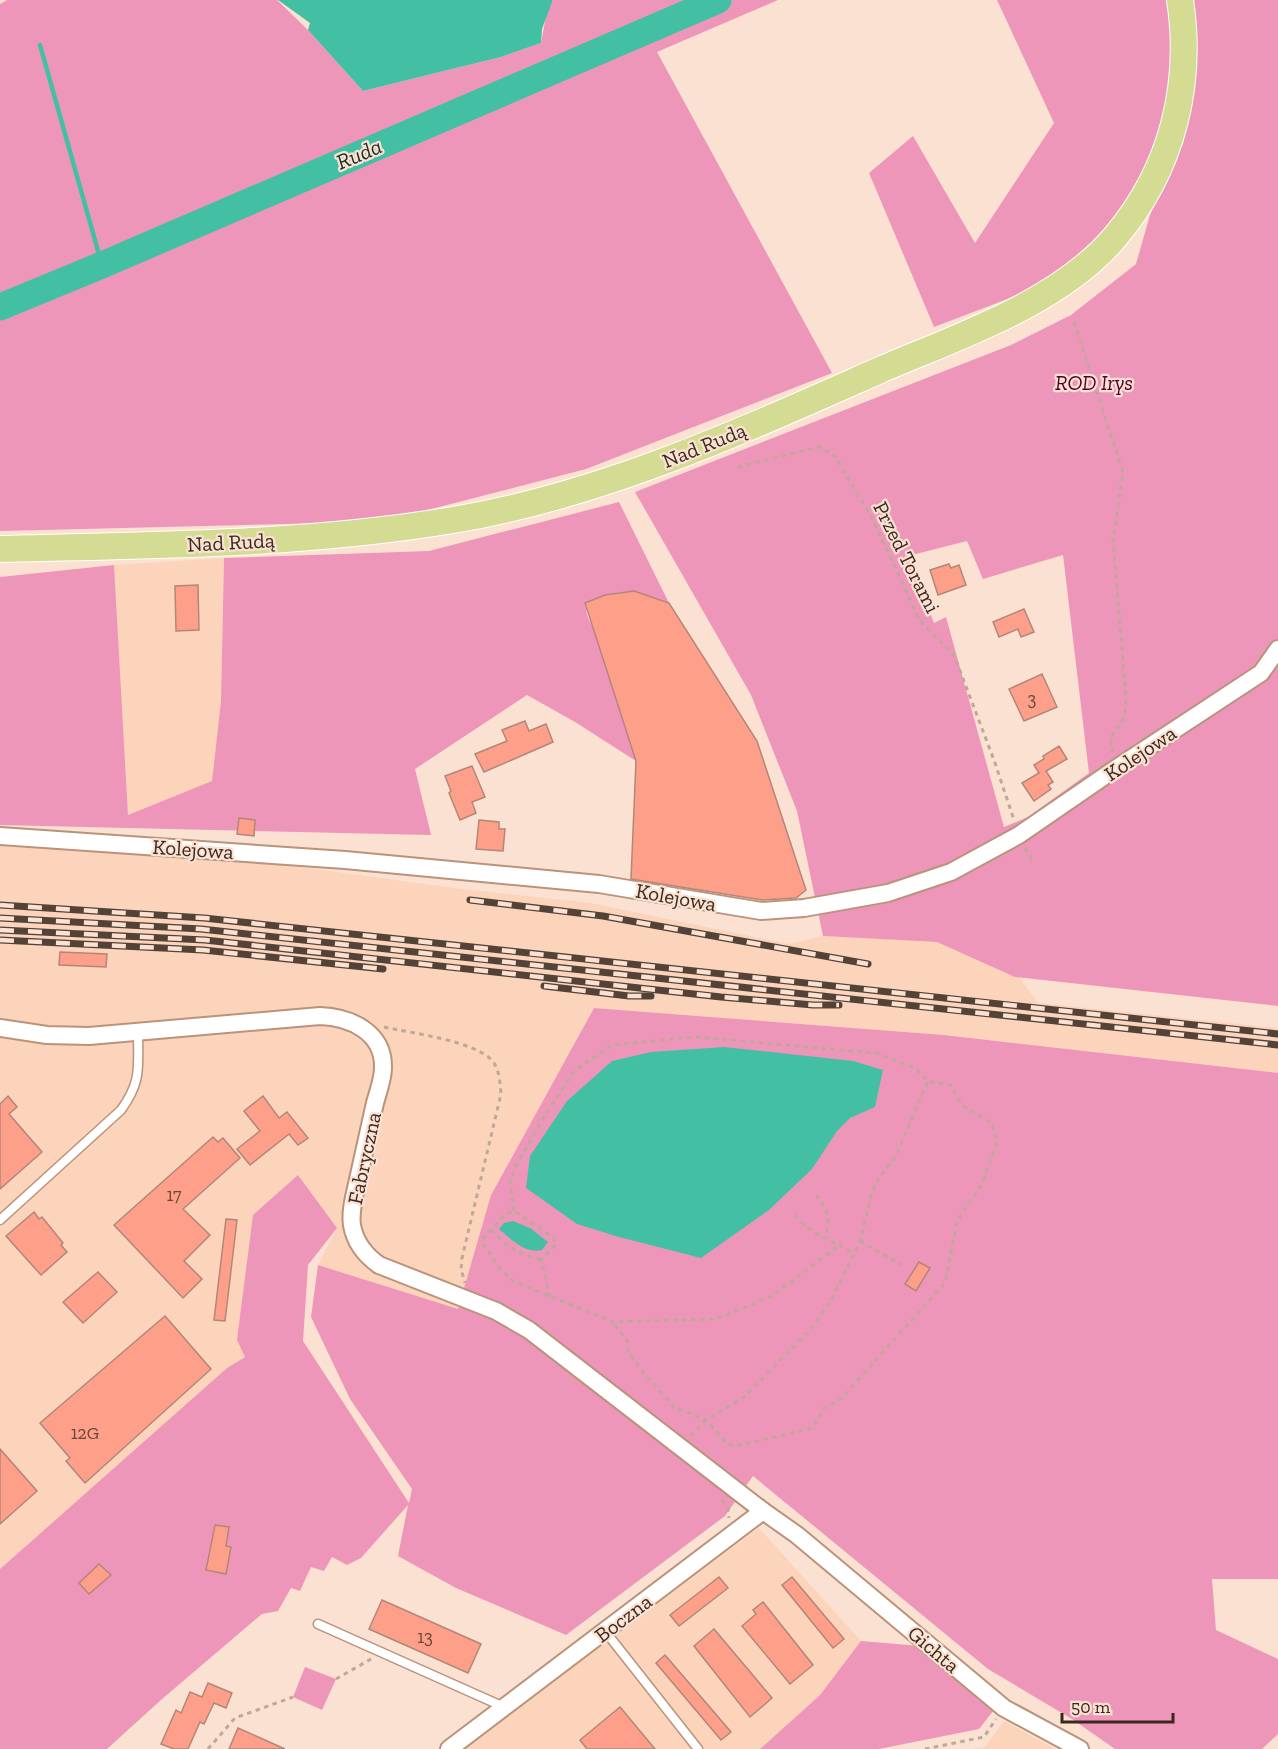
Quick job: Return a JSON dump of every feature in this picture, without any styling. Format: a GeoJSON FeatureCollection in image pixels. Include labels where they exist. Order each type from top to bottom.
{"type":"FeatureCollection","features":[{"type":"Feature","properties":{"kind":"main road","name":"Nad Rudą"},"geometry":{"type":"LineString","coordinates":[[0,549],[243,543],[309,538],[369,533],[457,519],[518,506],[598,484],[680,456],[780,415],[999,318],[1066,280],[1114,239],[1157,174],[1179,107],[1185,62],[1180,0]]}},
{"type":"Feature","properties":{"kind":"street","name":"Kolejowa"},"geometry":{"type":"LineString","coordinates":[[0,836],[345,860],[598,884],[761,911],[804,908],[888,893],[951,872],[1019,835],[1261,673],[1278,649]]}},
{"type":"Feature","properties":{"kind":"street","name":"Fabryczna"},"geometry":{"type":"LineString","coordinates":[[0,1028],[62,1036],[138,1032],[320,1016],[344,1019],[360,1026],[378,1046],[383,1069],[352,1215],[357,1242],[366,1256],[379,1265],[496,1311],[529,1330],[763,1512]]}},
{"type":"Feature","properties":{"kind":"street","name":"Gichta"},"geometry":{"type":"LineString","coordinates":[[763,1512],[797,1535],[1004,1708],[1080,1749]]}},
{"type":"Feature","properties":{"kind":"street","name":"Boczna"},"geometry":{"type":"LineString","coordinates":[[449,1749],[763,1512]]}},
{"type":"Feature","properties":{"kind":"lane"},"geometry":{"type":"LineString","coordinates":[[0,1220],[121,1110],[133,1094],[138,1074],[138,1032]]}},
{"type":"Feature","properties":{"kind":"lane"},"geometry":{"type":"LineString","coordinates":[[318,1624],[504,1707]]}},
{"type":"Feature","properties":{"kind":"lane"},"geometry":{"type":"LineString","coordinates":[[605,1631],[698,1749]]}},
{"type":"Feature","properties":{"kind":"path"},"geometry":{"type":"LineString","coordinates":[[1074,322],[1123,472],[1113,541],[1126,697],[1125,716],[1110,739],[1115,769]]}},
{"type":"Feature","properties":{"kind":"path","name":"Przed Torami"},"geometry":{"type":"LineString","coordinates":[[738,467],[819,447],[835,456],[872,518],[920,621],[954,655],[994,760],[1019,835],[1033,862]]}},
{"type":"Feature","properties":{"kind":"path"},"geometry":{"type":"LineString","coordinates":[[377,1025],[479,1050],[492,1060],[500,1074],[501,1094],[462,1258],[463,1279],[468,1287]]}},
{"type":"Feature","properties":{"kind":"path"},"geometry":{"type":"LineString","coordinates":[[541,1260],[556,1244],[553,1237],[514,1211],[510,1182],[517,1164],[573,1071],[612,1045],[694,1037],[876,1053],[915,1068],[928,1081],[950,1085],[962,1105],[990,1122],[998,1140],[982,1184],[957,1221],[945,1282],[841,1399],[824,1408],[813,1428],[736,1446],[727,1444],[706,1420],[674,1407],[642,1371],[628,1351],[628,1342],[613,1322]]}},
{"type":"Feature","properties":{"kind":"path"},"geometry":{"type":"LineString","coordinates":[[681,1448],[706,1420],[744,1397],[809,1332],[831,1301],[861,1241],[872,1193],[879,1178],[896,1156],[928,1081]]}},
{"type":"Feature","properties":{"kind":"path"},"geometry":{"type":"LineString","coordinates":[[816,1195],[826,1207],[828,1227],[826,1238]]}},
{"type":"Feature","properties":{"kind":"path"},"geometry":{"type":"LineString","coordinates":[[514,1211],[505,1215],[483,1239],[484,1245],[499,1268],[513,1281],[613,1322],[716,1319],[772,1296],[841,1244]]}},
{"type":"Feature","properties":{"kind":"path"},"geometry":{"type":"LineString","coordinates":[[795,1215],[816,1235],[841,1244],[855,1254]]}},
{"type":"Feature","properties":{"kind":"path"},"geometry":{"type":"LineString","coordinates":[[491,1230],[520,1254],[541,1260]]}},
{"type":"Feature","properties":{"kind":"path"},"geometry":{"type":"LineString","coordinates":[[861,1241],[902,1265]]}},
{"type":"Feature","properties":{"kind":"path"},"geometry":{"type":"LineString","coordinates":[[541,1260],[550,1297]]}},
{"type":"Feature","properties":{"kind":"path"},"geometry":{"type":"LineString","coordinates":[[336,1678],[382,1653]]}},
{"type":"Feature","properties":{"kind":"path"},"geometry":{"type":"LineString","coordinates":[[208,1749],[235,1718],[293,1697]]}},
{"type":"Feature","properties":{"kind":"path"},"geometry":{"type":"LineString","coordinates":[[925,1749],[984,1737],[1004,1708]]}},
{"type":"Feature","properties":{"kind":"shaded area"},"geometry":{"type":"Polygon","coordinates":[[[224,558],[221,701],[212,781],[128,815],[114,565],[224,558]]]}},
{"type":"Feature","properties":{"kind":"shaded area"},"geometry":{"type":"Polygon","coordinates":[[[0,845],[241,859],[462,889],[591,903],[788,944],[823,936],[937,942],[1019,977],[1038,1003],[1278,1028],[1278,1073],[944,1035],[594,1008],[491,1195],[458,1310],[318,1265],[337,1228],[298,1175],[245,1357],[227,1368],[0,1569],[0,845]]]}},
{"type":"Feature","properties":{"kind":"shaded area"},"geometry":{"type":"Polygon","coordinates":[[[759,1528],[861,1641],[820,1695],[760,1749],[463,1749],[759,1528]]]}},
{"type":"Feature","properties":{"kind":"shaded area"},"geometry":{"type":"Polygon","coordinates":[[[1004,1721],[1055,1749],[973,1749],[985,1747],[1004,1721]]]}},
{"type":"Feature","properties":{"kind":"green space"},"geometry":{"type":"Polygon","coordinates":[[[7,0],[277,0],[308,30],[363,91],[501,57],[541,43],[549,0],[778,0],[657,52],[832,373],[586,469],[412,514],[327,523],[0,531],[0,4],[7,0]]]}},
{"type":"Feature","properties":{"kind":"green space"},"geometry":{"type":"Polygon","coordinates":[[[997,0],[1168,0],[1176,27],[1166,103],[1150,171],[1097,243],[1034,289],[934,327],[869,173],[913,136],[975,243],[1054,123],[997,0]]]}},
{"type":"Feature","properties":{"kind":"green space","name":"ROD Irys"},"geometry":{"type":"Polygon","coordinates":[[[1191,0],[1278,0],[1278,1006],[1015,977],[937,942],[823,936],[797,811],[751,695],[635,492],[1011,345],[1071,315],[1136,264],[1150,215],[1183,144],[1196,66],[1191,0]],[[967,541],[908,556],[934,623],[946,617],[1004,827],[1028,817],[1089,773],[1063,555],[983,579],[967,541]]]}},
{"type":"Feature","properties":{"kind":"green space"},"geometry":{"type":"Polygon","coordinates":[[[619,502],[669,603],[646,595],[627,592],[609,594],[585,603],[636,761],[527,695],[415,769],[431,835],[0,825],[0,577],[114,565],[128,815],[212,781],[221,701],[224,558],[429,551],[619,502]]]}},
{"type":"Feature","properties":{"kind":"green space"},"geometry":{"type":"Polygon","coordinates":[[[594,1008],[944,1035],[1278,1073],[1278,1579],[1212,1579],[1216,1630],[1278,1659],[1278,1734],[1262,1749],[1115,1749],[1072,1719],[988,1669],[753,1476],[725,1516],[566,1635],[456,1588],[398,1556],[408,1505],[361,1558],[347,1565],[332,1557],[324,1571],[311,1567],[300,1591],[291,1588],[278,1611],[262,1614],[107,1749],[0,1749],[0,1569],[227,1368],[245,1357],[237,1340],[253,1215],[298,1175],[337,1228],[308,1265],[303,1341],[409,1503],[412,1489],[350,1399],[311,1317],[318,1265],[458,1309],[491,1195],[594,1008]]]}},
{"type":"Feature","properties":{"kind":"green space"},"geometry":{"type":"Polygon","coordinates":[[[861,1641],[920,1646],[994,1710],[979,1729],[879,1749],[760,1749],[820,1695],[861,1641]]]}},
{"type":"Feature","properties":{"kind":"green space"},"geometry":{"type":"Polygon","coordinates":[[[305,1667],[336,1679],[322,1710],[293,1697],[305,1667]]]}},
{"type":"Feature","properties":{"kind":"water"},"geometry":{"type":"Polygon","coordinates":[[[278,0],[552,0],[552,2],[542,29],[541,43],[501,57],[363,91],[308,30],[310,23],[278,0]]]}},
{"type":"Feature","properties":{"kind":"water"},"geometry":{"type":"Polygon","coordinates":[[[724,1047],[853,1061],[883,1070],[875,1107],[850,1118],[837,1131],[812,1169],[769,1210],[701,1258],[577,1224],[526,1188],[530,1156],[567,1101],[612,1061],[651,1052],[724,1047]]]}},
{"type":"Feature","properties":{"kind":"water"},"geometry":{"type":"Polygon","coordinates":[[[513,1221],[530,1228],[548,1242],[542,1250],[524,1248],[499,1229],[504,1223],[513,1221]]]}},
{"type":"Feature","properties":{"kind":"building"},"geometry":{"type":"Polygon","coordinates":[[[949,564],[951,568],[959,565],[966,585],[938,595],[930,570],[949,564]]]}},
{"type":"Feature","properties":{"kind":"building"},"geometry":{"type":"Polygon","coordinates":[[[198,585],[199,630],[176,631],[175,586],[198,585]]]}},
{"type":"Feature","properties":{"kind":"building"},"geometry":{"type":"Polygon","coordinates":[[[634,591],[669,603],[757,741],[806,890],[796,898],[762,900],[631,879],[636,761],[585,603],[605,595],[634,591]]]}},
{"type":"Feature","properties":{"kind":"building"},"geometry":{"type":"Polygon","coordinates":[[[1024,609],[1034,632],[1021,637],[1018,629],[999,637],[993,622],[1024,609]]]}},
{"type":"Feature","properties":{"kind":"building"},"geometry":{"type":"Polygon","coordinates":[[[1042,674],[1057,707],[1024,721],[1009,689],[1042,674]]]}},
{"type":"Feature","properties":{"kind":"building"},"geometry":{"type":"Polygon","coordinates":[[[525,721],[529,731],[546,724],[553,742],[484,772],[475,754],[507,741],[502,730],[525,721]]]}},
{"type":"Feature","properties":{"kind":"building"},"geometry":{"type":"Polygon","coordinates":[[[1059,746],[1067,759],[1046,771],[1053,782],[1048,785],[1051,789],[1034,801],[1022,783],[1039,773],[1034,765],[1059,746]]]}},
{"type":"Feature","properties":{"kind":"building"},"geometry":{"type":"Polygon","coordinates":[[[472,766],[485,797],[472,802],[476,813],[460,820],[445,776],[472,766]]]}},
{"type":"Feature","properties":{"kind":"building"},"geometry":{"type":"Polygon","coordinates":[[[239,818],[255,820],[254,836],[237,834],[239,818]]]}},
{"type":"Feature","properties":{"kind":"building"},"geometry":{"type":"Polygon","coordinates":[[[479,820],[499,822],[499,829],[505,829],[503,851],[476,849],[479,820]]]}},
{"type":"Feature","properties":{"kind":"building"},"geometry":{"type":"Polygon","coordinates":[[[60,952],[107,954],[106,967],[59,965],[60,952]]]}},
{"type":"Feature","properties":{"kind":"building"},"geometry":{"type":"Polygon","coordinates":[[[8,1096],[17,1107],[9,1114],[42,1152],[0,1189],[0,1104],[8,1096]]]}},
{"type":"Feature","properties":{"kind":"building"},"geometry":{"type":"Polygon","coordinates":[[[263,1096],[279,1118],[287,1112],[308,1138],[298,1145],[289,1134],[250,1165],[237,1149],[260,1131],[244,1111],[263,1096]]]}},
{"type":"Feature","properties":{"kind":"building"},"geometry":{"type":"Polygon","coordinates":[[[213,1137],[218,1142],[223,1138],[240,1158],[183,1209],[210,1235],[184,1261],[202,1279],[183,1298],[114,1225],[213,1137]]]}},
{"type":"Feature","properties":{"kind":"building"},"geometry":{"type":"Polygon","coordinates":[[[34,1212],[39,1219],[42,1217],[63,1243],[61,1245],[67,1252],[41,1275],[6,1236],[34,1212]]]}},
{"type":"Feature","properties":{"kind":"building"},"geometry":{"type":"Polygon","coordinates":[[[226,1219],[237,1220],[225,1321],[214,1320],[226,1219]]]}},
{"type":"Feature","properties":{"kind":"building"},"geometry":{"type":"Polygon","coordinates":[[[919,1262],[930,1268],[916,1291],[905,1284],[919,1262]]]}},
{"type":"Feature","properties":{"kind":"building"},"geometry":{"type":"Polygon","coordinates":[[[98,1272],[117,1292],[83,1323],[63,1302],[98,1272]]]}},
{"type":"Feature","properties":{"kind":"building"},"geometry":{"type":"Polygon","coordinates":[[[165,1316],[211,1369],[85,1483],[66,1461],[70,1458],[40,1423],[165,1316]]]}},
{"type":"Feature","properties":{"kind":"building"},"geometry":{"type":"Polygon","coordinates":[[[0,1449],[37,1491],[0,1524],[0,1449]]]}},
{"type":"Feature","properties":{"kind":"building"},"geometry":{"type":"Polygon","coordinates":[[[215,1525],[229,1527],[226,1546],[231,1547],[226,1574],[206,1570],[215,1525]]]}},
{"type":"Feature","properties":{"kind":"building"},"geometry":{"type":"Polygon","coordinates":[[[99,1564],[111,1575],[89,1594],[79,1583],[99,1564]]]}},
{"type":"Feature","properties":{"kind":"building"},"geometry":{"type":"Polygon","coordinates":[[[719,1577],[728,1588],[679,1626],[670,1615],[719,1577]]]}},
{"type":"Feature","properties":{"kind":"building"},"geometry":{"type":"Polygon","coordinates":[[[792,1577],[844,1639],[833,1648],[782,1585],[792,1577]]]}},
{"type":"Feature","properties":{"kind":"building"},"geometry":{"type":"Polygon","coordinates":[[[382,1600],[481,1644],[468,1673],[369,1629],[382,1600]]]}},
{"type":"Feature","properties":{"kind":"building"},"geometry":{"type":"Polygon","coordinates":[[[763,1602],[813,1665],[790,1684],[742,1626],[756,1614],[753,1610],[763,1602]]]}},
{"type":"Feature","properties":{"kind":"building"},"geometry":{"type":"Polygon","coordinates":[[[714,1629],[772,1698],[750,1717],[694,1646],[714,1629]]]}},
{"type":"Feature","properties":{"kind":"building"},"geometry":{"type":"Polygon","coordinates":[[[665,1655],[731,1732],[721,1740],[656,1663],[665,1655]]]}},
{"type":"Feature","properties":{"kind":"building"},"geometry":{"type":"Polygon","coordinates":[[[208,1683],[232,1693],[226,1708],[214,1703],[204,1724],[200,1722],[188,1749],[174,1749],[161,1744],[176,1710],[181,1713],[190,1692],[202,1697],[208,1683]]]}},
{"type":"Feature","properties":{"kind":"building"},"geometry":{"type":"Polygon","coordinates":[[[620,1707],[655,1749],[587,1749],[580,1740],[620,1707]]]}},
{"type":"Feature","properties":{"kind":"building"},"geometry":{"type":"Polygon","coordinates":[[[238,1728],[285,1749],[229,1749],[238,1728]]]}},
{"type":"Feature","properties":{"kind":"waterway","name":"Ruda"},"geometry":{"type":"LineString","coordinates":[[0,307],[718,0]]}},
{"type":"Feature","properties":{"kind":"waterway"},"geometry":{"type":"LineString","coordinates":[[40,45],[102,265]]}},
{"type":"Feature","properties":{"kind":"railway"},"geometry":{"type":"LineString","coordinates":[[470,900],[603,916],[868,964]]}},
{"type":"Feature","properties":{"kind":"railway"},"geometry":{"type":"LineString","coordinates":[[0,905],[204,918],[1278,1034]]}},
{"type":"Feature","properties":{"kind":"railway"},"geometry":{"type":"LineString","coordinates":[[0,918],[201,929],[1278,1045]]}},
{"type":"Feature","properties":{"kind":"railway"},"geometry":{"type":"LineString","coordinates":[[0,930],[205,940],[721,997],[839,1005]]}},
{"type":"Feature","properties":{"kind":"railway"},"geometry":{"type":"LineString","coordinates":[[0,940],[203,950],[383,969]]}},
{"type":"Feature","properties":{"kind":"railway"},"geometry":{"type":"LineString","coordinates":[[544,986],[629,996],[651,996]]}}]}
